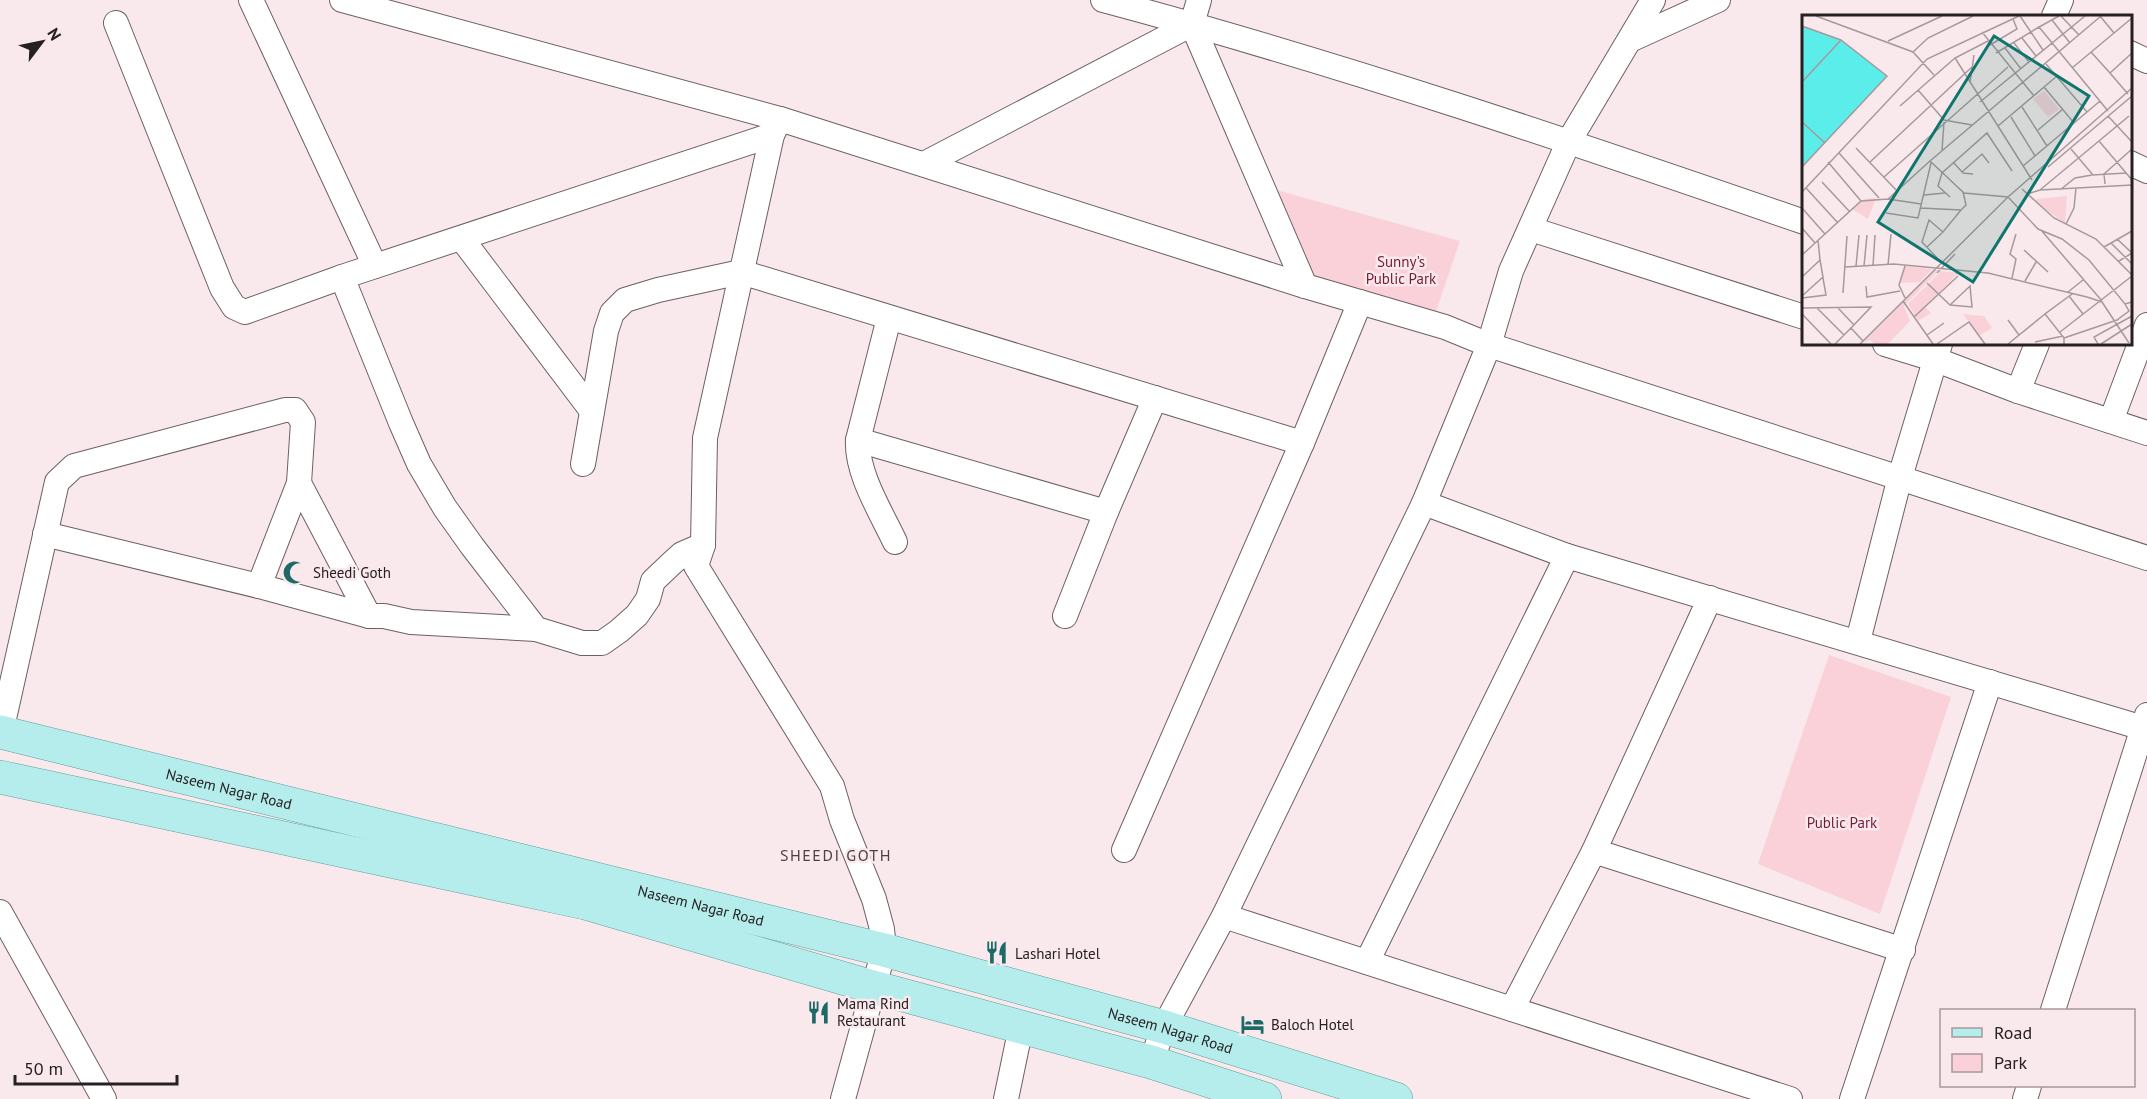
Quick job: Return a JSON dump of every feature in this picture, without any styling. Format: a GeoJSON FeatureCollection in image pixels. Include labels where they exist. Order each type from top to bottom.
{"type":"FeatureCollection","features":[{"type":"Feature","properties":{"kind":"main road","name":"Naseem Nagar Road"},"geometry":{"type":"LineString","coordinates":[[1,732],[884,950],[1164,1027],[1396,1099]]}},
{"type":"Feature","properties":{"kind":"main road","name":"Naseem Nagar Road"},"geometry":{"type":"LineString","coordinates":[[0,777],[585,903],[873,987],[1151,1062],[1265,1099]]}},
{"type":"Feature","properties":{"kind":"street"},"geometry":{"type":"LineString","coordinates":[[251,0],[375,266]]}},
{"type":"Feature","properties":{"kind":"street"},"geometry":{"type":"LineString","coordinates":[[1103,0],[1192,24],[1569,141],[1802,222]]}},
{"type":"Feature","properties":{"kind":"street"},"geometry":{"type":"LineString","coordinates":[[1199,0],[1192,24],[1305,286]]}},
{"type":"Feature","properties":{"kind":"street"},"geometry":{"type":"LineString","coordinates":[[1151,1062],[1164,1027],[1224,916],[1424,502],[1489,345],[1511,271],[1569,141],[1653,0]]}},
{"type":"Feature","properties":{"kind":"street"},"geometry":{"type":"LineString","coordinates":[[1630,40],[1718,0]]}},
{"type":"Feature","properties":{"kind":"street"},"geometry":{"type":"LineString","coordinates":[[353,2],[776,127],[924,164],[1305,286],[1445,327],[1489,345],[2147,558]]}},
{"type":"Feature","properties":{"kind":"street"},"geometry":{"type":"LineString","coordinates":[[117,23],[222,288],[234,307],[245,312],[776,127]]}},
{"type":"Feature","properties":{"kind":"street"},"geometry":{"type":"LineString","coordinates":[[924,164],[1192,24]]}},
{"type":"Feature","properties":{"kind":"street"},"geometry":{"type":"LineString","coordinates":[[2132,54],[2147,61]]}},
{"type":"Feature","properties":{"kind":"street"},"geometry":{"type":"LineString","coordinates":[[776,127],[705,438],[703,545],[696,566],[832,786],[842,820],[874,899],[882,929],[884,950],[843,1099]]}},
{"type":"Feature","properties":{"kind":"street"},"geometry":{"type":"LineString","coordinates":[[2132,164],[2147,171]]}},
{"type":"Feature","properties":{"kind":"street"},"geometry":{"type":"LineString","coordinates":[[1531,229],[1802,317]]}},
{"type":"Feature","properties":{"kind":"street"},"geometry":{"type":"LineString","coordinates":[[462,238],[592,411]]}},
{"type":"Feature","properties":{"kind":"street"},"geometry":{"type":"LineString","coordinates":[[583,465],[606,331],[612,313],[626,300],[658,290],[741,273],[1302,443]]}},
{"type":"Feature","properties":{"kind":"street"},"geometry":{"type":"LineString","coordinates":[[342,277],[400,423],[419,464],[445,508],[536,629]]}},
{"type":"Feature","properties":{"kind":"street"},"geometry":{"type":"LineString","coordinates":[[1124,850],[1302,443],[1359,302]]}},
{"type":"Feature","properties":{"kind":"street"},"geometry":{"type":"LineString","coordinates":[[889,318],[858,440],[857,453],[896,542]]}},
{"type":"Feature","properties":{"kind":"street"},"geometry":{"type":"LineString","coordinates":[[2112,421],[2147,325]]}},
{"type":"Feature","properties":{"kind":"street"},"geometry":{"type":"LineString","coordinates":[[1892,345],[1937,351],[2018,391],[2147,433]]}},
{"type":"Feature","properties":{"kind":"street"},"geometry":{"type":"LineString","coordinates":[[2018,391],[2037,345]]}},
{"type":"Feature","properties":{"kind":"street"},"geometry":{"type":"LineString","coordinates":[[1857,641],[1900,477],[1937,351]]}},
{"type":"Feature","properties":{"kind":"street"},"geometry":{"type":"LineString","coordinates":[[1065,616],[1155,398]]}},
{"type":"Feature","properties":{"kind":"street"},"geometry":{"type":"LineString","coordinates":[[1,732],[57,482],[74,466],[285,410],[296,410],[303,422],[299,483],[259,586]]}},
{"type":"Feature","properties":{"kind":"street"},"geometry":{"type":"LineString","coordinates":[[858,440],[1106,512]]}},
{"type":"Feature","properties":{"kind":"street"},"geometry":{"type":"LineString","coordinates":[[299,483],[369,616]]}},
{"type":"Feature","properties":{"kind":"street"},"geometry":{"type":"LineString","coordinates":[[1424,502],[1567,556],[1990,682],[2145,722],[2054,1009]]}},
{"type":"Feature","properties":{"kind":"street"},"geometry":{"type":"LineString","coordinates":[[45,534],[259,586],[369,616],[384,616],[411,622],[536,629],[582,643],[602,643],[619,632],[637,615],[648,599],[653,581],[672,562],[689,550],[703,545]]}},
{"type":"Feature","properties":{"kind":"street"},"geometry":{"type":"LineString","coordinates":[[1367,962],[1567,556]]}},
{"type":"Feature","properties":{"kind":"street"},"geometry":{"type":"LineString","coordinates":[[1512,1009],[1594,851],[1710,598]]}},
{"type":"Feature","properties":{"kind":"street"},"geometry":{"type":"LineString","coordinates":[[1852,1099],[1990,682]]}},
{"type":"Feature","properties":{"kind":"street"},"geometry":{"type":"LineString","coordinates":[[1594,851],[1903,950]]}},
{"type":"Feature","properties":{"kind":"street"},"geometry":{"type":"LineString","coordinates":[[0,912],[104,1099]]}},
{"type":"Feature","properties":{"kind":"street"},"geometry":{"type":"LineString","coordinates":[[1224,916],[1790,1099]]}},
{"type":"Feature","properties":{"kind":"street"},"geometry":{"type":"LineString","coordinates":[[1008,1098],[1021,1027]]}},
{"type":"Feature","properties":{"kind":"green space","name":"Sunny's Public Park"},"geometry":{"type":"Polygon","coordinates":[[[1262,186],[1460,241],[1432,323],[1305,286],[1262,186]]]}},
{"type":"Feature","properties":{"kind":"green space","name":"Public Park"},"geometry":{"type":"Polygon","coordinates":[[[1829,655],[1951,697],[1880,914],[1758,864],[1829,655]]]}},
{"type":"Feature","properties":{"kind":"place","name":"Sheedi Goth"},"geometry":{"type":"Point","coordinates":[295,572]}},
{"type":"Feature","properties":{"kind":"place","name":"Lashari Hotel"},"geometry":{"type":"Point","coordinates":[997,953]}},
{"type":"Feature","properties":{"kind":"place","name":"Mama Rind Restaurant"},"geometry":{"type":"Point","coordinates":[819,1012]}},
{"type":"Feature","properties":{"kind":"place","name":"Baloch Hotel"},"geometry":{"type":"Point","coordinates":[1253,1024]}},
{"type":"Feature","properties":{"kind":"district","name":"SHEEDI GOTH"},"geometry":{"type":"Point","coordinates":[836,855]}}]}
